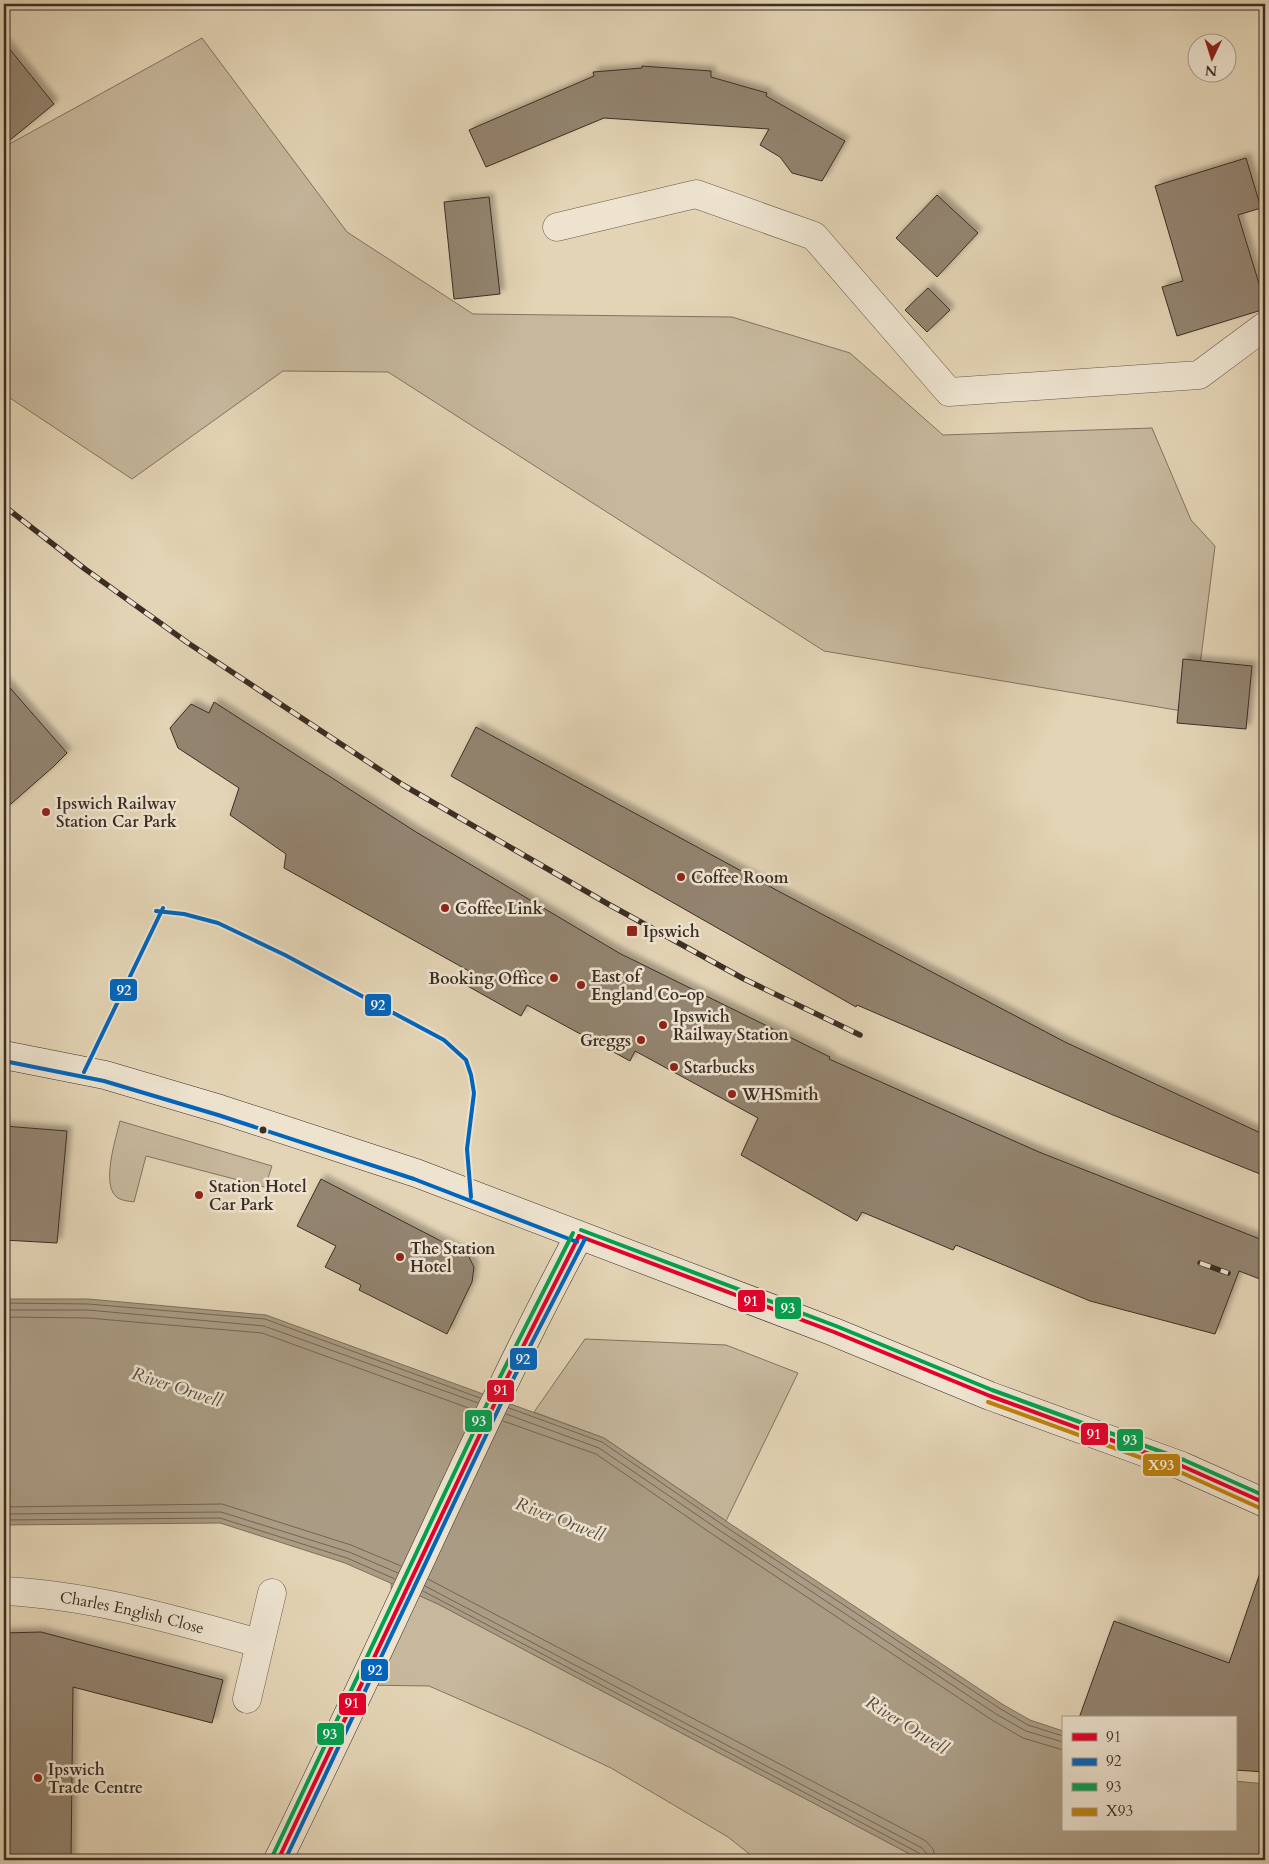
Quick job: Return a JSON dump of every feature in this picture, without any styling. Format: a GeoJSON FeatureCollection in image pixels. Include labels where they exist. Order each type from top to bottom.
{"type":"FeatureCollection","features":[{"type":"Feature","properties":{"kind":"main road"},"geometry":{"type":"LineString","coordinates":[[557,227],[696,194],[814,236],[950,392],[1199,375],[1265,326]]}},
{"type":"Feature","properties":{"kind":"main road"},"geometry":{"type":"LineString","coordinates":[[4,1056],[105,1075],[220,1109],[416,1173],[817,1325],[990,1396],[1182,1466],[1265,1503]]}},
{"type":"Feature","properties":{"kind":"main road"},"geometry":{"type":"LineString","coordinates":[[278,1860],[362,1686],[506,1377],[579,1236]]}},
{"type":"Feature","properties":{"kind":"main road"},"geometry":{"type":"LineString","coordinates":[[1182,1466],[1265,1486]]}},
{"type":"Feature","properties":{"kind":"main road","name":"Charles English Close"},"geometry":{"type":"LineString","coordinates":[[4,1591],[67,1597],[129,1608],[259,1643]]}},
{"type":"Feature","properties":{"kind":"main road"},"geometry":{"type":"LineString","coordinates":[[247,1700],[272,1593]]}},
{"type":"Feature","properties":{"kind":"shaded area"},"geometry":{"type":"Polygon","coordinates":[[[202,38],[347,232],[473,314],[732,317],[850,353],[943,435],[1152,428],[1191,520],[1215,546],[1194,713],[824,651],[388,372],[283,371],[132,479],[4,394],[4,147],[202,38]]]}},
{"type":"Feature","properties":{"kind":"shaded area"},"geometry":{"type":"Polygon","coordinates":[[[120,1121],[272,1166],[265,1187],[146,1156],[134,1202],[120,1199],[113,1192],[110,1184],[110,1173],[120,1121]]]}},
{"type":"Feature","properties":{"kind":"shaded area"},"geometry":{"type":"Polygon","coordinates":[[[585,1339],[726,1345],[798,1373],[726,1521],[604,1438],[534,1412],[585,1339]]]}},
{"type":"Feature","properties":{"kind":"shaded area"},"geometry":{"type":"Polygon","coordinates":[[[391,1582],[438,1604],[921,1860],[757,1860],[728,1837],[611,1768],[530,1730],[429,1686],[362,1685],[393,1619],[391,1582]]]}},
{"type":"Feature","properties":{"kind":"water","name":"River Orwell"},"geometry":{"type":"Polygon","coordinates":[[[4,1299],[88,1299],[266,1315],[604,1438],[1002,1704],[1030,1720],[1062,1731],[1062,1832],[1236,1832],[1236,1781],[1265,1784],[1265,1860],[921,1860],[438,1604],[345,1563],[220,1523],[4,1525],[4,1299]]]}},
{"type":"Feature","properties":{"kind":"building"},"geometry":{"type":"Polygon","coordinates":[[[4,42],[54,104],[4,145],[4,42]]]}},
{"type":"Feature","properties":{"kind":"building"},"geometry":{"type":"Polygon","coordinates":[[[642,66],[711,71],[711,77],[767,93],[766,96],[845,141],[822,181],[792,173],[780,157],[760,145],[769,129],[604,118],[486,167],[469,130],[594,76],[593,72],[642,68],[642,66]]]}},
{"type":"Feature","properties":{"kind":"building"},"geometry":{"type":"Polygon","coordinates":[[[1246,158],[1261,208],[1238,215],[1265,303],[1265,309],[1177,336],[1162,287],[1183,281],[1155,186],[1246,158]]]}},
{"type":"Feature","properties":{"kind":"building"},"geometry":{"type":"Polygon","coordinates":[[[937,195],[978,233],[937,277],[896,238],[937,195]]]}},
{"type":"Feature","properties":{"kind":"building"},"geometry":{"type":"Polygon","coordinates":[[[489,197],[500,294],[454,299],[444,202],[489,197]]]}},
{"type":"Feature","properties":{"kind":"building"},"geometry":{"type":"Polygon","coordinates":[[[928,288],[950,310],[927,332],[905,310],[928,288]]]}},
{"type":"Feature","properties":{"kind":"building"},"geometry":{"type":"Polygon","coordinates":[[[1183,659],[1252,666],[1246,729],[1177,723],[1183,659]]]}},
{"type":"Feature","properties":{"kind":"building"},"geometry":{"type":"Polygon","coordinates":[[[4,681],[67,753],[4,810],[4,681]]]}},
{"type":"Feature","properties":{"kind":"building","name":"Ipswich Railway Station"},"geometry":{"type":"Polygon","coordinates":[[[214,702],[416,832],[619,953],[830,1057],[829,1059],[1039,1152],[1265,1241],[1265,1281],[1239,1271],[1215,1334],[1090,1301],[956,1245],[953,1250],[862,1212],[857,1221],[741,1155],[758,1118],[635,1051],[630,1061],[527,1005],[521,1016],[464,984],[469,971],[284,868],[286,854],[230,815],[239,788],[178,748],[170,728],[191,704],[209,713],[214,702]]]}},
{"type":"Feature","properties":{"kind":"building"},"geometry":{"type":"Polygon","coordinates":[[[476,727],[780,892],[1065,1042],[1265,1135],[1265,1176],[1113,1115],[857,1005],[856,1007],[451,776],[476,727]]]}},
{"type":"Feature","properties":{"kind":"building"},"geometry":{"type":"Polygon","coordinates":[[[4,1126],[67,1131],[57,1243],[4,1240],[4,1126]]]}},
{"type":"Feature","properties":{"kind":"building","name":"The Station Hotel"},"geometry":{"type":"Polygon","coordinates":[[[321,1179],[468,1255],[474,1267],[472,1282],[447,1334],[359,1290],[361,1285],[325,1267],[336,1246],[297,1226],[321,1179]]]}},
{"type":"Feature","properties":{"kind":"building"},"geometry":{"type":"Polygon","coordinates":[[[1260,1573],[1265,1574],[1265,1772],[1236,1770],[1236,1716],[1080,1716],[1114,1621],[1229,1663],[1260,1573]]]}},
{"type":"Feature","properties":{"kind":"building"},"geometry":{"type":"Polygon","coordinates":[[[41,1632],[223,1680],[212,1723],[73,1687],[71,1860],[4,1860],[4,1633],[41,1632]]]}},
{"type":"Feature","properties":{"kind":"railway"},"geometry":{"type":"LineString","coordinates":[[4,506],[85,569],[188,643],[403,785],[608,904],[744,979],[860,1035]]}},
{"type":"Feature","properties":{"kind":"railway"},"geometry":{"type":"LineString","coordinates":[[1200,1263],[1228,1273]]}},
{"type":"Feature","properties":{"kind":"transit line","name":"92"},"geometry":{"type":"LineString","coordinates":[[84,1072],[163,908]]}},
{"type":"Feature","properties":{"kind":"transit line","name":"92"},"geometry":{"type":"LineString","coordinates":[[156,911],[184,914],[218,923],[285,955],[444,1040],[466,1060],[471,1075],[474,1093],[467,1149],[471,1197]]}},
{"type":"Feature","properties":{"kind":"transit line","name":"92"},"geometry":{"type":"LineString","coordinates":[[4,1061],[104,1081],[218,1115],[414,1179],[577,1242]]}},
{"type":"Feature","properties":{"kind":"transit line","name":"93"},"geometry":{"type":"LineString","coordinates":[[581,1230],[836,1326],[992,1390],[1184,1460],[1265,1496]]}},
{"type":"Feature","properties":{"kind":"transit line","name":"93"},"geometry":{"type":"LineString","coordinates":[[272,1857],[496,1385],[573,1233]]}},
{"type":"Feature","properties":{"kind":"transit line","name":"91"},"geometry":{"type":"LineString","coordinates":[[579,1236],[834,1332],[990,1396],[1182,1466],[1265,1503]]}},
{"type":"Feature","properties":{"kind":"transit line","name":"91"},"geometry":{"type":"LineString","coordinates":[[278,1860],[502,1388],[579,1236]]}},
{"type":"Feature","properties":{"kind":"transit line","name":"92"},"geometry":{"type":"LineString","coordinates":[[285,1860],[507,1391],[585,1239]]}},
{"type":"Feature","properties":{"kind":"transit line","name":"X93"},"geometry":{"type":"LineString","coordinates":[[988,1402],[1180,1472],[1262,1509]]}},
{"type":"Feature","properties":{"kind":"place","name":"Ipswich Railway Station Car Park"},"geometry":{"type":"Point","coordinates":[46,812]}},
{"type":"Feature","properties":{"kind":"place","name":"Coffee Room"},"geometry":{"type":"Point","coordinates":[681,877]}},
{"type":"Feature","properties":{"kind":"place","name":"Coffee Link"},"geometry":{"type":"Point","coordinates":[445,908]}},
{"type":"Feature","properties":{"kind":"place","name":"Ipswich"},"geometry":{"type":"Point","coordinates":[632,931]}},
{"type":"Feature","properties":{"kind":"place","name":"Booking Office"},"geometry":{"type":"Point","coordinates":[554,978]}},
{"type":"Feature","properties":{"kind":"place","name":"East of England Co-op"},"geometry":{"type":"Point","coordinates":[581,985]}},
{"type":"Feature","properties":{"kind":"place","name":"Ipswich Railway Station"},"geometry":{"type":"Point","coordinates":[663,1025]}},
{"type":"Feature","properties":{"kind":"place","name":"Greggs"},"geometry":{"type":"Point","coordinates":[641,1040]}},
{"type":"Feature","properties":{"kind":"place","name":"Starbucks"},"geometry":{"type":"Point","coordinates":[674,1067]}},
{"type":"Feature","properties":{"kind":"place","name":"WHSmith"},"geometry":{"type":"Point","coordinates":[732,1094]}},
{"type":"Feature","properties":{"kind":"place","name":"Station Hotel Car Park"},"geometry":{"type":"Point","coordinates":[199,1195]}},
{"type":"Feature","properties":{"kind":"place","name":"The Station Hotel"},"geometry":{"type":"Point","coordinates":[400,1257]}},
{"type":"Feature","properties":{"kind":"place","name":"Ipswich Trade Centre"},"geometry":{"type":"Point","coordinates":[38,1778]}}]}
